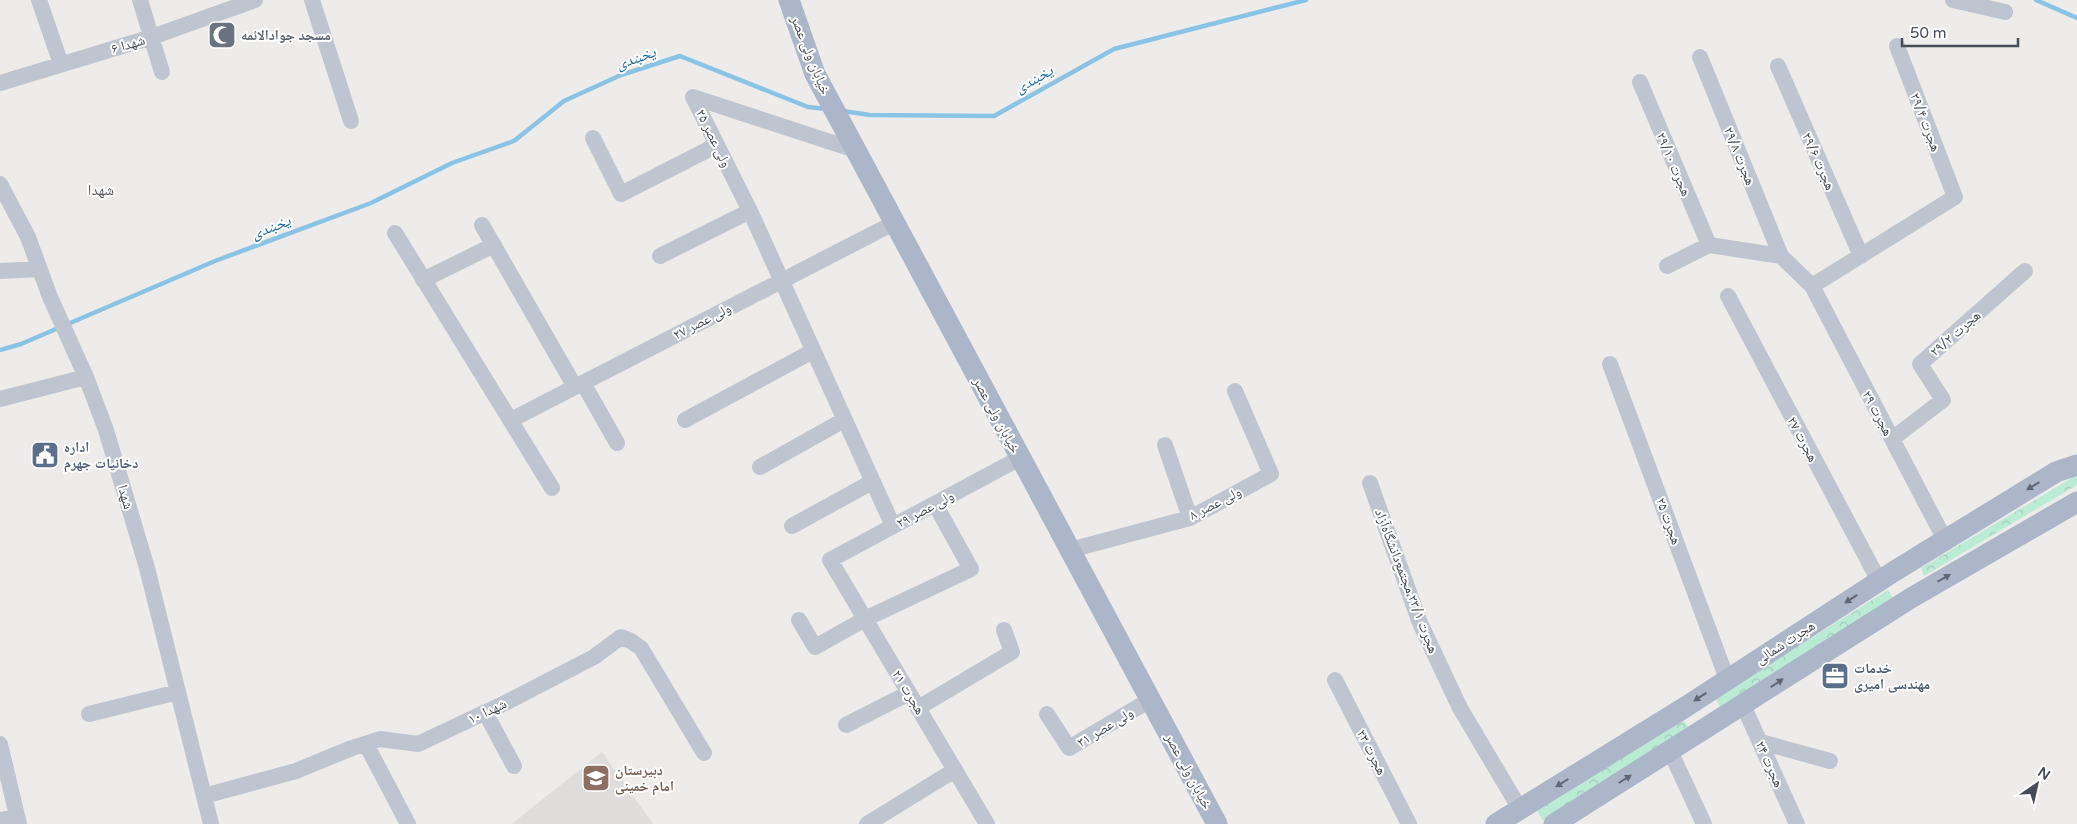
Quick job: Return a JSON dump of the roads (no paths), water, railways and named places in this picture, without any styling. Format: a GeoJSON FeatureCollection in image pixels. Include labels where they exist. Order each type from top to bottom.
{"type":"FeatureCollection","features":[{"type":"Feature","properties":{"kind":"main road","name":"خیابان ولی عصر"},"geometry":{"type":"LineString","coordinates":[[789,0],[815,74],[1217,824]]}},
{"type":"Feature","properties":{"kind":"main road","name":"هجرت شمالی"},"geometry":{"type":"LineString","coordinates":[[1496,824],[1945,540],[2056,472],[2077,465]]}},
{"type":"Feature","properties":{"kind":"main road"},"geometry":{"type":"LineString","coordinates":[[1554,824],[1911,598],[2077,502]]}},
{"type":"Feature","properties":{"kind":"main road"},"geometry":{"type":"LineString","coordinates":[[1886,577],[1911,598]]}},
{"type":"Feature","properties":{"kind":"street"},"geometry":{"type":"LineString","coordinates":[[39,0],[61,64]]}},
{"type":"Feature","properties":{"kind":"street"},"geometry":{"type":"LineString","coordinates":[[140,0],[162,72]]}},
{"type":"Feature","properties":{"kind":"street","name":"شهدا ۶"},"geometry":{"type":"LineString","coordinates":[[0,83],[152,37],[255,0]]}},
{"type":"Feature","properties":{"kind":"street"},"geometry":{"type":"LineString","coordinates":[[312,0],[351,121]]}},
{"type":"Feature","properties":{"kind":"street"},"geometry":{"type":"LineString","coordinates":[[1953,0],[2005,12]]}},
{"type":"Feature","properties":{"kind":"street","name":"هجرت ۲۹/۴"},"geometry":{"type":"LineString","coordinates":[[1861,256],[1955,197],[1896,46]]}},
{"type":"Feature","properties":{"kind":"street","name":"هجرت ۲۹/۸"},"geometry":{"type":"LineString","coordinates":[[1700,57],[1780,256]]}},
{"type":"Feature","properties":{"kind":"street","name":"هجرت ۲۹/۶"},"geometry":{"type":"LineString","coordinates":[[1778,66],[1861,256]]}},
{"type":"Feature","properties":{"kind":"street","name":"هجرت ۲۹/۱۰"},"geometry":{"type":"LineString","coordinates":[[1640,82],[1709,245]]}},
{"type":"Feature","properties":{"kind":"street","name":"ولی عصر ۲۵"},"geometry":{"type":"LineString","coordinates":[[855,150],[693,97],[750,211],[893,526]]}},
{"type":"Feature","properties":{"kind":"street"},"geometry":{"type":"LineString","coordinates":[[593,138],[621,194],[717,145]]}},
{"type":"Feature","properties":{"kind":"street","name":"شهدا"},"geometry":{"type":"LineString","coordinates":[[0,184],[28,237],[50,297],[86,376],[106,430],[147,568],[211,824]]}},
{"type":"Feature","properties":{"kind":"street"},"geometry":{"type":"LineString","coordinates":[[660,256],[750,211]]}},
{"type":"Feature","properties":{"kind":"street","name":"ولی عصر ۲۷"},"geometry":{"type":"LineString","coordinates":[[511,420],[894,223]]}},
{"type":"Feature","properties":{"kind":"street"},"geometry":{"type":"LineString","coordinates":[[482,225],[579,385],[617,443]]}},
{"type":"Feature","properties":{"kind":"street"},"geometry":{"type":"LineString","coordinates":[[395,233],[552,488]]}},
{"type":"Feature","properties":{"kind":"street"},"geometry":{"type":"LineString","coordinates":[[424,280],[494,245]]}},
{"type":"Feature","properties":{"kind":"street"},"geometry":{"type":"LineString","coordinates":[[1667,266],[1709,245],[1780,256]]}},
{"type":"Feature","properties":{"kind":"street","name":"هجرت ۲۹"},"geometry":{"type":"LineString","coordinates":[[1780,256],[1812,286],[1945,540]]}},
{"type":"Feature","properties":{"kind":"street"},"geometry":{"type":"LineString","coordinates":[[1812,286],[1861,256]]}},
{"type":"Feature","properties":{"kind":"street"},"geometry":{"type":"LineString","coordinates":[[0,271],[40,269]]}},
{"type":"Feature","properties":{"kind":"street","name":"هجرت ۲۹/۲"},"geometry":{"type":"LineString","coordinates":[[1892,439],[1943,400],[1920,364],[2025,271]]}},
{"type":"Feature","properties":{"kind":"street","name":"هجرت ۲۷"},"geometry":{"type":"LineString","coordinates":[[1728,296],[1886,577]]}},
{"type":"Feature","properties":{"kind":"street"},"geometry":{"type":"LineString","coordinates":[[685,420],[813,351]]}},
{"type":"Feature","properties":{"kind":"street","name":"هجرت ۲۵"},"geometry":{"type":"LineString","coordinates":[[1610,364],[1728,679]]}},
{"type":"Feature","properties":{"kind":"street"},"geometry":{"type":"LineString","coordinates":[[0,399],[86,376]]}},
{"type":"Feature","properties":{"kind":"street","name":"ولی عصر ۸"},"geometry":{"type":"LineString","coordinates":[[1070,550],[1190,518],[1271,474],[1235,391]]}},
{"type":"Feature","properties":{"kind":"street"},"geometry":{"type":"LineString","coordinates":[[760,467],[844,420]]}},
{"type":"Feature","properties":{"kind":"street"},"geometry":{"type":"LineString","coordinates":[[1165,445],[1190,518]]}},
{"type":"Feature","properties":{"kind":"street","name":"ولی عصر ۲۹"},"geometry":{"type":"LineString","coordinates":[[830,560],[1020,458]]}},
{"type":"Feature","properties":{"kind":"street"},"geometry":{"type":"LineString","coordinates":[[792,526],[872,482]]}},
{"type":"Feature","properties":{"kind":"street","name":"هجرت ۲۳/۱،مجتمع‌دانشگاه‌آزاد"},"geometry":{"type":"LineString","coordinates":[[1370,483],[1420,623],[1460,708],[1520,809]]}},
{"type":"Feature","properties":{"kind":"street"},"geometry":{"type":"LineString","coordinates":[[799,620],[815,647],[865,619],[971,569],[935,504]]}},
{"type":"Feature","properties":{"kind":"street","name":"هجرت ۲۱"},"geometry":{"type":"LineString","coordinates":[[830,560],[987,824]]}},
{"type":"Feature","properties":{"kind":"street"},"geometry":{"type":"LineString","coordinates":[[918,708],[1012,652],[1004,630]]}},
{"type":"Feature","properties":{"kind":"street","name":"شهدا ۱۰"},"geometry":{"type":"LineString","coordinates":[[204,796],[296,771],[380,739],[418,744],[594,657],[621,637],[632,640],[641,648],[704,753]]}},
{"type":"Feature","properties":{"kind":"street","name":"هجرت ۲۳"},"geometry":{"type":"LineString","coordinates":[[1335,680],[1409,824]]}},
{"type":"Feature","properties":{"kind":"street"},"geometry":{"type":"LineString","coordinates":[[89,714],[178,692]]}},
{"type":"Feature","properties":{"kind":"street"},"geometry":{"type":"LineString","coordinates":[[846,725],[909,693]]}},
{"type":"Feature","properties":{"kind":"street","name":"ولی عصر ۳۱"},"geometry":{"type":"LineString","coordinates":[[1047,714],[1069,748],[1150,700]]}},
{"type":"Feature","properties":{"kind":"street","name":"هجرت ۲۴"},"geometry":{"type":"LineString","coordinates":[[1743,705],[1797,824]]}},
{"type":"Feature","properties":{"kind":"street"},"geometry":{"type":"LineString","coordinates":[[485,712],[514,766]]}},
{"type":"Feature","properties":{"kind":"street"},"geometry":{"type":"LineString","coordinates":[[1760,742],[1830,761]]}},
{"type":"Feature","properties":{"kind":"street"},"geometry":{"type":"LineString","coordinates":[[0,744],[18,820],[0,820]]}},
{"type":"Feature","properties":{"kind":"street"},"geometry":{"type":"LineString","coordinates":[[366,744],[408,824]]}},
{"type":"Feature","properties":{"kind":"street"},"geometry":{"type":"LineString","coordinates":[[1670,751],[1704,824]]}},
{"type":"Feature","properties":{"kind":"street"},"geometry":{"type":"LineString","coordinates":[[867,824],[955,770]]}},
{"type":"Feature","properties":{"kind":"waterway","name":"یخبندی"},"geometry":{"type":"LineString","coordinates":[[843,111],[870,115],[994,116],[1114,49],[1306,0]]}},
{"type":"Feature","properties":{"kind":"waterway","name":"یخبندی"},"geometry":{"type":"LineString","coordinates":[[2036,0],[2077,18]]}},
{"type":"Feature","properties":{"kind":"waterway","name":"یخبندی"},"geometry":{"type":"LineString","coordinates":[[0,350],[21,344],[215,261],[371,203],[452,163],[514,141],[564,101],[621,75],[680,56],[808,107],[826,109]]}},
{"type":"Feature","properties":{"kind":"place","name":"مسجد جوادالائمه"},"geometry":{"type":"Point","coordinates":[222,35]}},
{"type":"Feature","properties":{"kind":"place","name":"اداره دخانیات جهرم"},"geometry":{"type":"Point","coordinates":[45,455]}},
{"type":"Feature","properties":{"kind":"place","name":"خدمات مهندسی امیری"},"geometry":{"type":"Point","coordinates":[1835,676]}},
{"type":"Feature","properties":{"kind":"place","name":"دبیرستان امام خمینی"},"geometry":{"type":"Point","coordinates":[596,778]}},
{"type":"Feature","properties":{"kind":"district","name":"شهدا"},"geometry":{"type":"Point","coordinates":[101,190]}}]}
